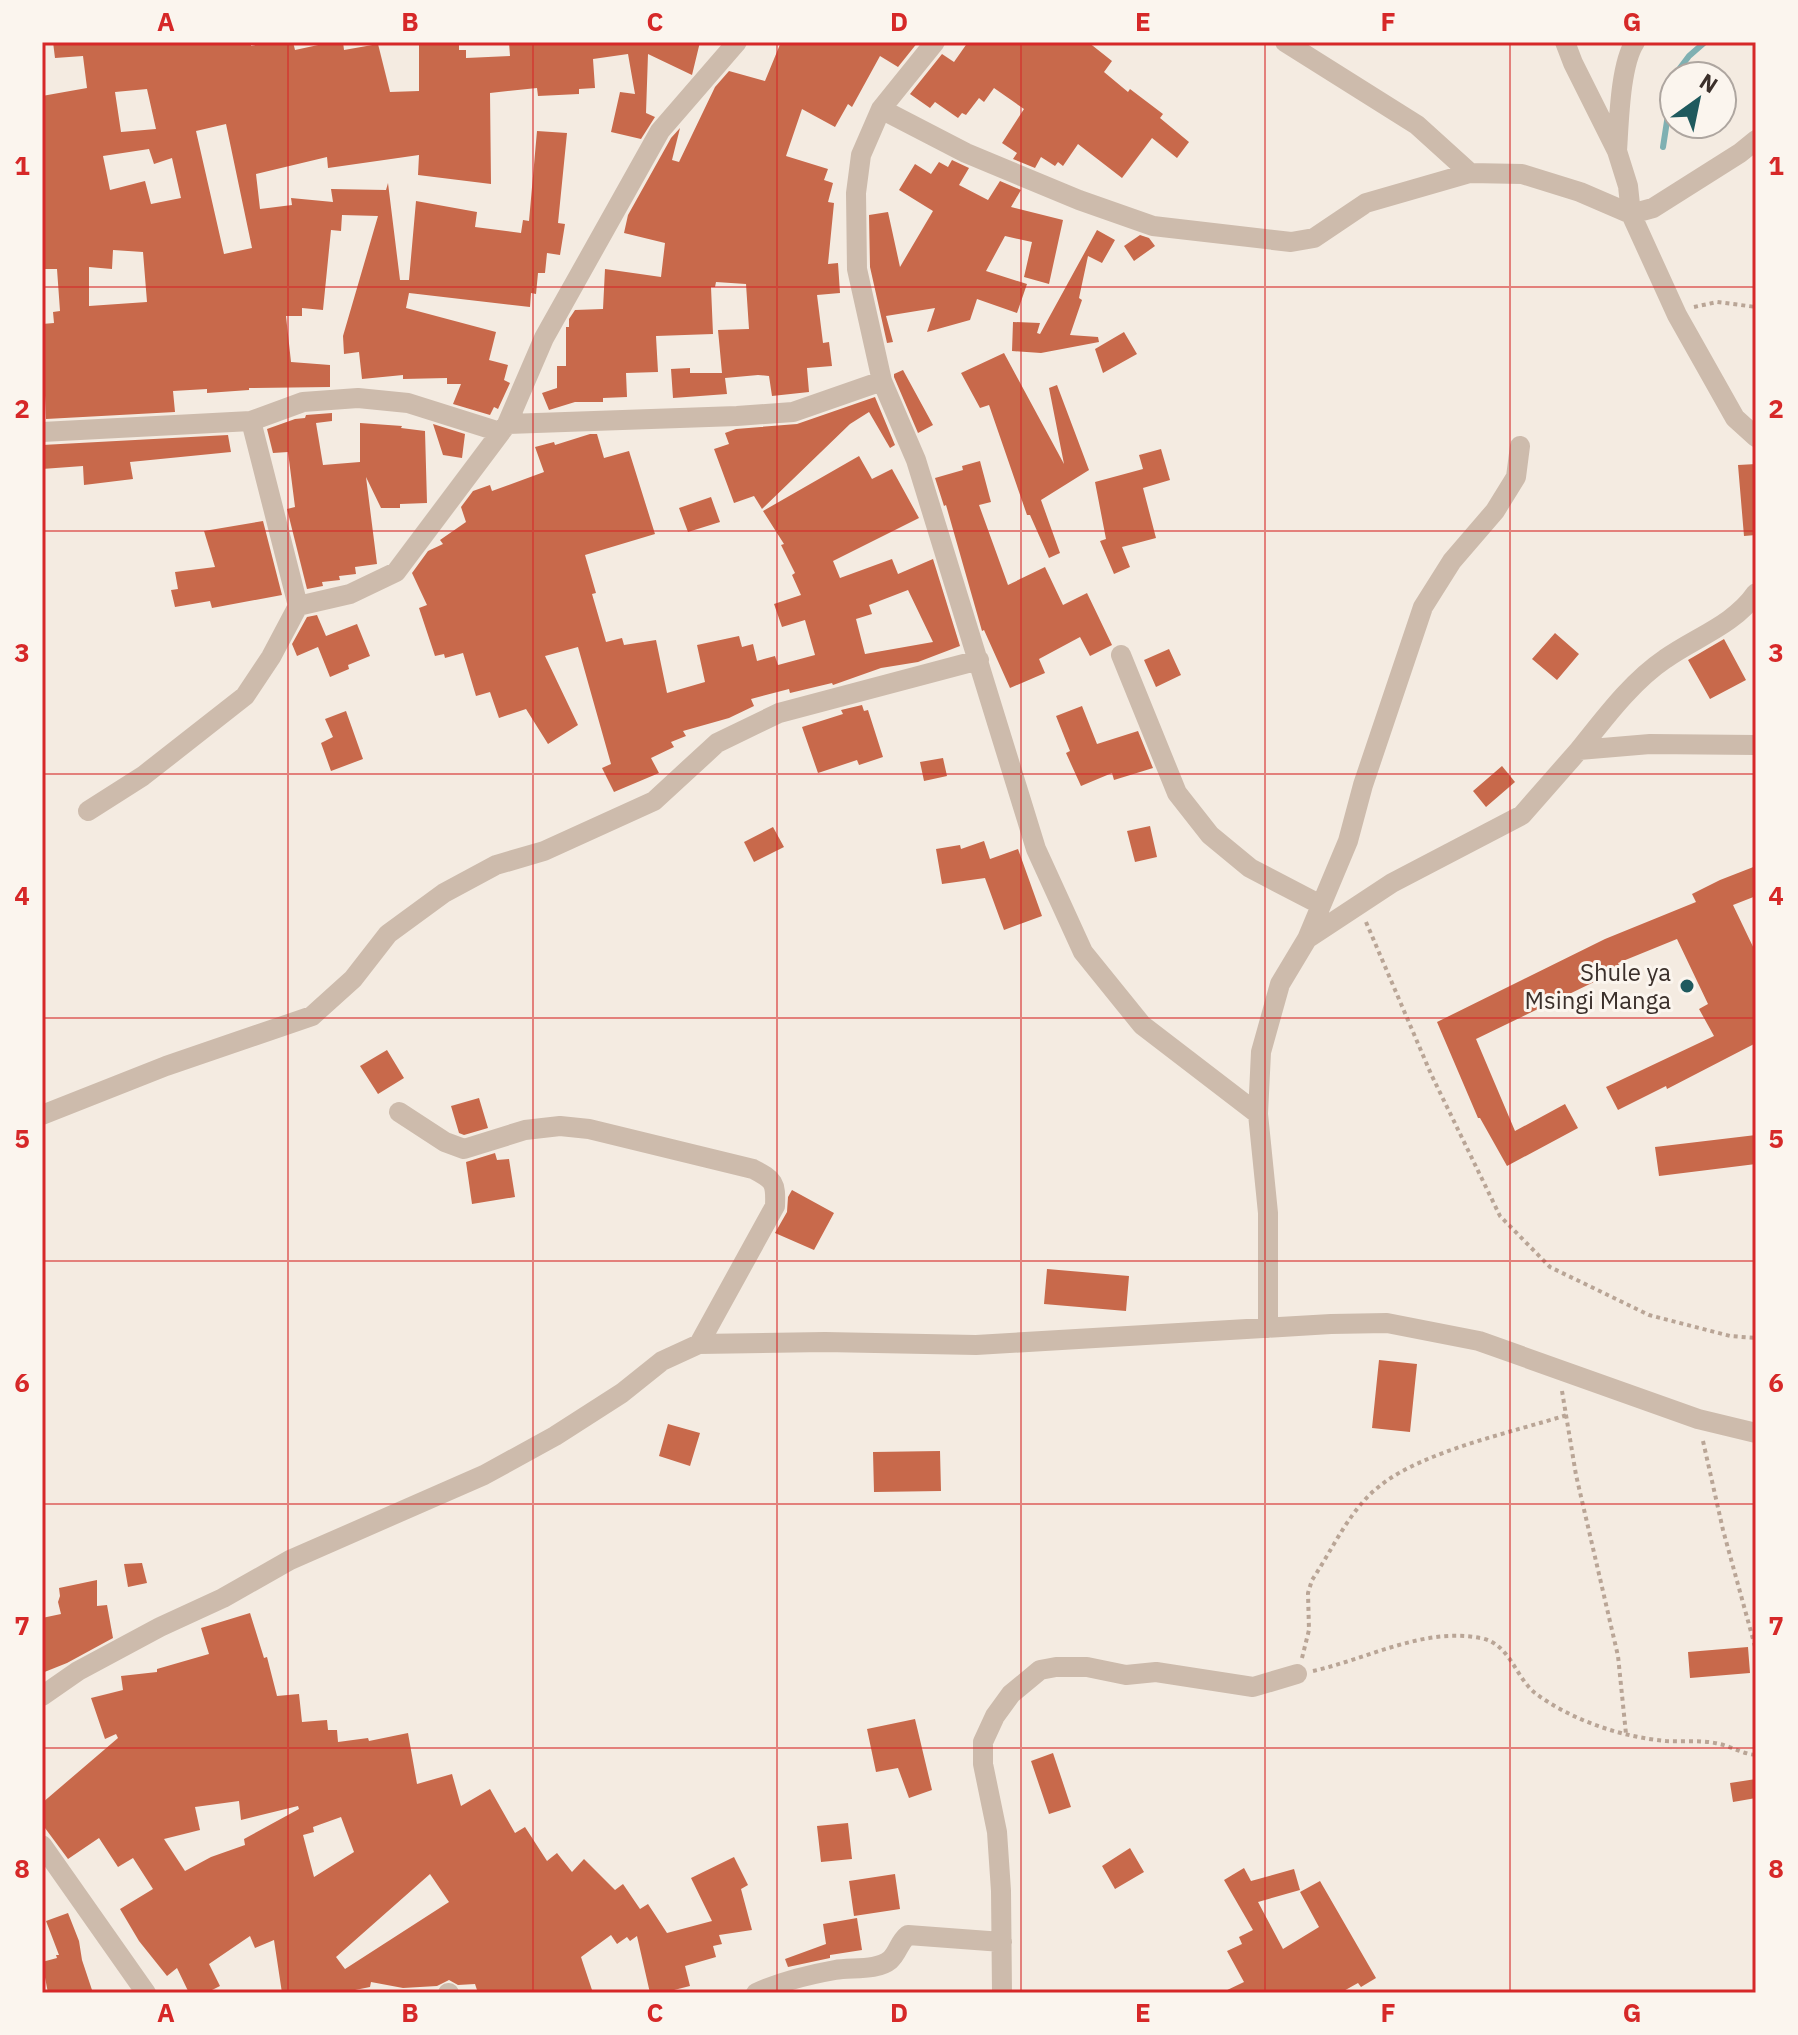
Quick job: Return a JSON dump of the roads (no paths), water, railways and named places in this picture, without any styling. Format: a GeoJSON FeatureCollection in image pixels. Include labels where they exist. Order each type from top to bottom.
{"type":"FeatureCollection","features":[{"type":"Feature","properties":{"kind":"street"},"geometry":{"type":"LineString","coordinates":[[298,606],[350,594],[396,572],[504,428],[544,338],[660,131],[737,42]]}},
{"type":"Feature","properties":{"kind":"street"},"geometry":{"type":"LineString","coordinates":[[935,42],[881,109],[861,155],[856,193],[857,269],[882,381],[916,460],[1036,849],[1083,952],[1142,1025],[1258,1114]]}},
{"type":"Feature","properties":{"kind":"street"},"geometry":{"type":"LineString","coordinates":[[1285,42],[1417,125],[1470,173]]}},
{"type":"Feature","properties":{"kind":"street"},"geometry":{"type":"LineString","coordinates":[[1565,42],[1617,151],[1628,186],[1631,214],[1677,315],[1735,418],[1756,437]]}},
{"type":"Feature","properties":{"kind":"street"},"geometry":{"type":"LineString","coordinates":[[1617,151],[1620,105],[1630,51],[1635,42]]}},
{"type":"Feature","properties":{"kind":"street"},"geometry":{"type":"LineString","coordinates":[[881,109],[966,153],[1079,200],[1153,226],[1291,242],[1314,238],[1366,203],[1470,173],[1522,174],[1580,192],[1631,214],[1653,208],[1756,140]]}},
{"type":"Feature","properties":{"kind":"street"},"geometry":{"type":"LineString","coordinates":[[42,432],[251,421],[303,402],[358,398],[408,403],[504,428],[737,416],[793,412],[838,399],[882,381]]}},
{"type":"Feature","properties":{"kind":"street"},"geometry":{"type":"LineString","coordinates":[[88,811],[143,776],[245,696],[271,657],[298,606],[251,421]]}},
{"type":"Feature","properties":{"kind":"street"},"geometry":{"type":"LineString","coordinates":[[1268,1328],[1268,1213],[1258,1114],[1261,1052],[1276,997],[1280,984],[1307,939],[1348,841],[1363,785],[1423,607],[1452,561],[1495,511],[1516,477],[1520,446]]}},
{"type":"Feature","properties":{"kind":"street"},"geometry":{"type":"LineString","coordinates":[[1307,939],[1392,883],[1522,815],[1633,687],[1664,659],[1711,634],[1748,604],[1756,593]]}},
{"type":"Feature","properties":{"kind":"street"},"geometry":{"type":"LineString","coordinates":[[1121,655],[1177,793],[1210,835],[1250,868],[1321,905]]}},
{"type":"Feature","properties":{"kind":"street"},"geometry":{"type":"LineString","coordinates":[[42,1115],[166,1066],[312,1016],[353,979],[388,934],[444,893],[496,865],[544,851],[654,801],[717,743],[779,713],[979,660]]}},
{"type":"Feature","properties":{"kind":"street"},"geometry":{"type":"LineString","coordinates":[[1579,750],[1650,744],[1756,745]]}},
{"type":"Feature","properties":{"kind":"street"},"geometry":{"type":"LineString","coordinates":[[399,1112],[445,1142],[464,1149],[525,1130],[560,1126],[589,1129],[753,1169],[771,1178],[776,1187],[775,1206],[699,1344]]}},
{"type":"Feature","properties":{"kind":"street"},"geometry":{"type":"LineString","coordinates":[[42,1696],[78,1671],[223,1598],[290,1560],[484,1475],[555,1436],[608,1402],[662,1361],[699,1344],[825,1342],[976,1345],[1387,1323],[1479,1341],[1698,1419],[1756,1433]]}},
{"type":"Feature","properties":{"kind":"street"},"geometry":{"type":"LineString","coordinates":[[1002,1993],[997,1832],[983,1764],[983,1742],[995,1716],[1011,1694],[1040,1670],[1056,1667],[1087,1667],[1126,1675],[1156,1672],[1253,1687],[1297,1674]]}},
{"type":"Feature","properties":{"kind":"street"},"geometry":{"type":"LineString","coordinates":[[42,1845],[146,1993]]}},
{"type":"Feature","properties":{"kind":"street"},"geometry":{"type":"LineString","coordinates":[[756,1993],[780,1981],[839,1969],[880,1965],[892,1959],[901,1940],[908,1935],[1002,1942]]}},
{"type":"Feature","properties":{"kind":"waterway"},"geometry":{"type":"LineString","coordinates":[[1686,60],[1705,42]]}},
{"type":"Feature","properties":{"kind":"waterway"},"geometry":{"type":"LineString","coordinates":[[1663,147],[1664,140]]}},
{"type":"Feature","properties":{"kind":"place","name":"Shule ya Msingi Manga"},"geometry":{"type":"Point","coordinates":[1687,986]}}]}
